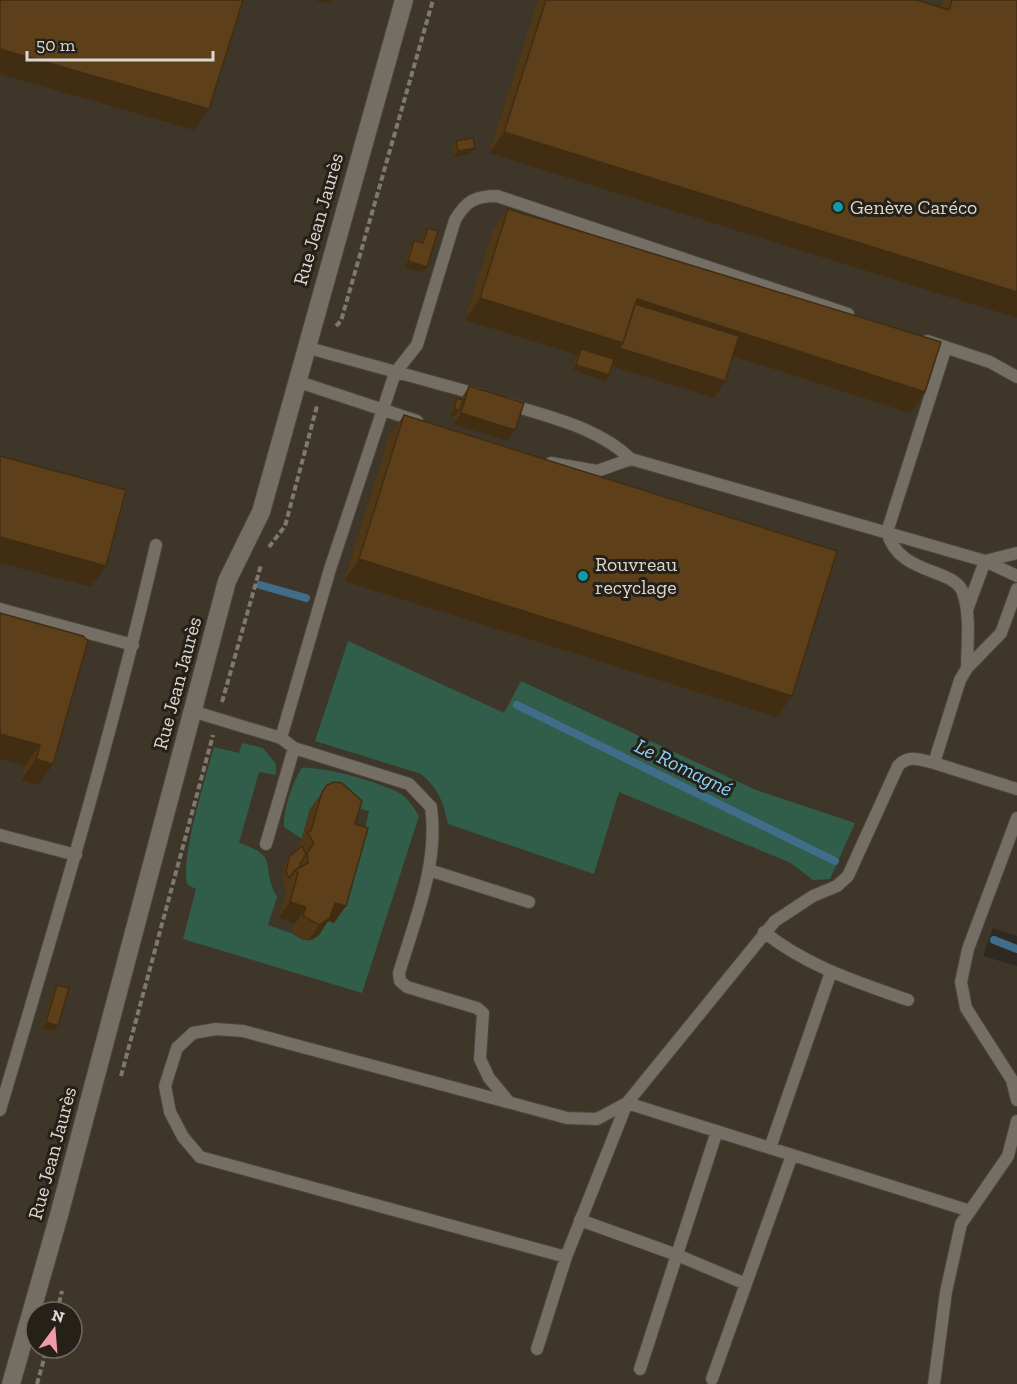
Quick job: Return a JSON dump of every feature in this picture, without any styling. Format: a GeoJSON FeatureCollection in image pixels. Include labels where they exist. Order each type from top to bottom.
{"type":"FeatureCollection","features":[{"type":"Feature","properties":{"kind":"street","name":"Rue Jean Jaurès"},"geometry":{"type":"LineString","coordinates":[[11,1384],[62,1203],[227,581],[261,512],[305,347],[404,0]]}},
{"type":"Feature","properties":{"kind":"lane"},"geometry":{"type":"LineString","coordinates":[[281,738],[330,569],[394,373],[417,345],[455,219],[463,205],[478,196],[497,196],[856,317]]}},
{"type":"Feature","properties":{"kind":"lane"},"geometry":{"type":"LineString","coordinates":[[912,336],[990,362],[1017,377]]}},
{"type":"Feature","properties":{"kind":"lane"},"geometry":{"type":"LineString","coordinates":[[305,347],[394,373],[461,389],[596,432],[615,444],[631,459],[985,561],[1017,576]]}},
{"type":"Feature","properties":{"kind":"lane"},"geometry":{"type":"LineString","coordinates":[[946,347],[887,532],[891,547],[905,559],[923,570],[952,580],[959,585],[963,593],[966,612],[967,669]]}},
{"type":"Feature","properties":{"kind":"lane"},"geometry":{"type":"LineString","coordinates":[[296,381],[432,426]]}},
{"type":"Feature","properties":{"kind":"lane"},"geometry":{"type":"LineString","coordinates":[[539,460],[597,471],[631,459]]}},
{"type":"Feature","properties":{"kind":"lane"},"geometry":{"type":"LineString","coordinates":[[0,1110],[76,855],[133,645],[156,545]]}},
{"type":"Feature","properties":{"kind":"lane"},"geometry":{"type":"LineString","coordinates":[[985,561],[1017,553]]}},
{"type":"Feature","properties":{"kind":"lane"},"geometry":{"type":"LineString","coordinates":[[985,561],[1017,563]]}},
{"type":"Feature","properties":{"kind":"lane"},"geometry":{"type":"LineString","coordinates":[[966,612],[985,561]]}},
{"type":"Feature","properties":{"kind":"lane"},"geometry":{"type":"LineString","coordinates":[[934,763],[955,694],[967,669],[1001,633],[1017,589]]}},
{"type":"Feature","properties":{"kind":"lane"},"geometry":{"type":"LineString","coordinates":[[0,609],[133,645]]}},
{"type":"Feature","properties":{"kind":"lane"},"geometry":{"type":"LineString","coordinates":[[192,711],[281,738],[294,747],[409,784],[422,794],[431,807],[433,821],[429,870],[399,973],[400,981],[407,987],[477,1008],[483,1013],[480,1059],[489,1078],[509,1101]]}},
{"type":"Feature","properties":{"kind":"lane"},"geometry":{"type":"LineString","coordinates":[[266,844],[294,747]]}},
{"type":"Feature","properties":{"kind":"lane"},"geometry":{"type":"LineString","coordinates":[[537,1349],[566,1257],[627,1103],[764,932],[787,912],[837,886],[848,876],[898,766],[903,760],[912,758],[934,763],[1017,789]]}},
{"type":"Feature","properties":{"kind":"lane"},"geometry":{"type":"LineString","coordinates":[[1017,818],[969,949],[961,982],[966,1008],[1012,1080],[1017,1100]]}},
{"type":"Feature","properties":{"kind":"lane"},"geometry":{"type":"LineString","coordinates":[[0,835],[76,855]]}},
{"type":"Feature","properties":{"kind":"lane"},"geometry":{"type":"LineString","coordinates":[[429,870],[529,902]]}},
{"type":"Feature","properties":{"kind":"lane"},"geometry":{"type":"LineString","coordinates":[[764,932],[784,948],[831,972],[908,1000]]}},
{"type":"Feature","properties":{"kind":"lane"},"geometry":{"type":"LineString","coordinates":[[770,1148],[831,972]]}},
{"type":"Feature","properties":{"kind":"lane"},"geometry":{"type":"LineString","coordinates":[[566,1257],[529,1245],[200,1157],[183,1137],[170,1112],[165,1086],[177,1048],[194,1033],[216,1029],[243,1031],[567,1118],[597,1119],[627,1103],[967,1210]]}},
{"type":"Feature","properties":{"kind":"lane"},"geometry":{"type":"LineString","coordinates":[[934,1384],[952,1259],[961,1224],[967,1210],[1012,1160],[1017,1121]]}},
{"type":"Feature","properties":{"kind":"lane"},"geometry":{"type":"LineString","coordinates":[[640,1369],[717,1131]]}},
{"type":"Feature","properties":{"kind":"lane"},"geometry":{"type":"LineString","coordinates":[[712,1379],[792,1155]]}},
{"type":"Feature","properties":{"kind":"lane"},"geometry":{"type":"LineString","coordinates":[[580,1220],[677,1255],[746,1284]]}},
{"type":"Feature","properties":{"kind":"path"},"geometry":{"type":"LineString","coordinates":[[328,353],[337,323],[341,321],[433,0]]}},
{"type":"Feature","properties":{"kind":"path"},"geometry":{"type":"LineString","coordinates":[[266,553],[285,526],[321,388]]}},
{"type":"Feature","properties":{"kind":"path"},"geometry":{"type":"LineString","coordinates":[[120,1077],[262,559]]}},
{"type":"Feature","properties":{"kind":"path"},"geometry":{"type":"LineString","coordinates":[[60,1300],[65,1281]]}},
{"type":"Feature","properties":{"kind":"path"},"geometry":{"type":"LineString","coordinates":[[37,1384],[44,1360]]}},
{"type":"Feature","properties":{"kind":"shaded area"},"geometry":{"type":"Polygon","coordinates":[[[0,0],[1017,0],[1017,936],[993,928],[983,956],[1017,966],[1017,1384],[0,1384],[0,0]]]}},
{"type":"Feature","properties":{"kind":"green space"},"geometry":{"type":"Polygon","coordinates":[[[348,641],[504,713],[521,681],[756,790],[855,823],[830,879],[813,880],[791,863],[619,792],[594,874],[448,824],[439,796],[421,774],[315,741],[348,641]]]}},
{"type":"Feature","properties":{"kind":"green space"},"geometry":{"type":"Polygon","coordinates":[[[242,743],[263,748],[276,764],[276,775],[259,772],[239,843],[261,853],[265,858],[277,897],[268,925],[303,940],[312,940],[319,935],[323,920],[361,847],[369,811],[319,799],[310,809],[302,839],[284,827],[289,797],[302,768],[339,773],[385,787],[405,797],[419,816],[362,993],[183,939],[196,889],[188,885],[186,875],[190,840],[214,747],[239,753],[242,743]]]}},
{"type":"Feature","properties":{"kind":"building"},"geometry":{"type":"Polygon","coordinates":[[[0,0],[243,0],[209,109],[0,49],[0,0]]]}},
{"type":"Feature","properties":{"kind":"building","name":"Genève Caréco"},"geometry":{"type":"Polygon","coordinates":[[[546,0],[917,0],[949,10],[952,0],[1017,0],[1017,292],[504,132],[546,0]]]}},
{"type":"Feature","properties":{"kind":"building"},"geometry":{"type":"Polygon","coordinates":[[[473,138],[475,148],[458,151],[456,141],[473,138]]]}},
{"type":"Feature","properties":{"kind":"building"},"geometry":{"type":"Polygon","coordinates":[[[508,209],[941,342],[925,392],[637,299],[623,343],[480,298],[508,209]]]}},
{"type":"Feature","properties":{"kind":"building"},"geometry":{"type":"Polygon","coordinates":[[[428,228],[438,231],[427,267],[408,261],[414,240],[423,243],[428,228]]]}},
{"type":"Feature","properties":{"kind":"building"},"geometry":{"type":"Polygon","coordinates":[[[635,304],[739,336],[725,381],[619,348],[623,343],[635,304]]]}},
{"type":"Feature","properties":{"kind":"building"},"geometry":{"type":"Polygon","coordinates":[[[581,349],[614,359],[609,375],[576,365],[581,349]]]}},
{"type":"Feature","properties":{"kind":"building"},"geometry":{"type":"Polygon","coordinates":[[[469,386],[524,403],[515,430],[461,413],[469,386]]]}},
{"type":"Feature","properties":{"kind":"building"},"geometry":{"type":"Polygon","coordinates":[[[457,398],[463,400],[459,410],[454,409],[457,398]]]}},
{"type":"Feature","properties":{"kind":"building","name":"Rouvreau recyclage"},"geometry":{"type":"Polygon","coordinates":[[[404,415],[837,551],[792,696],[359,559],[404,415]]]}},
{"type":"Feature","properties":{"kind":"building"},"geometry":{"type":"Polygon","coordinates":[[[0,456],[126,490],[106,566],[0,537],[0,456]]]}},
{"type":"Feature","properties":{"kind":"building"},"geometry":{"type":"Polygon","coordinates":[[[0,613],[83,636],[88,641],[53,764],[36,759],[40,745],[0,734],[0,613]]]}},
{"type":"Feature","properties":{"kind":"building"},"geometry":{"type":"Polygon","coordinates":[[[334,782],[342,783],[362,801],[355,824],[368,828],[346,906],[335,903],[330,918],[319,925],[303,916],[306,907],[290,902],[298,873],[295,870],[308,863],[307,853],[314,843],[307,832],[311,831],[322,792],[327,785],[334,782]]]}},
{"type":"Feature","properties":{"kind":"building"},"geometry":{"type":"Polygon","coordinates":[[[302,846],[306,854],[300,867],[289,878],[286,872],[289,857],[302,846]]]}},
{"type":"Feature","properties":{"kind":"building"},"geometry":{"type":"Polygon","coordinates":[[[57,985],[69,988],[58,1026],[46,1022],[57,985]]]}},
{"type":"Feature","properties":{"kind":"waterway","name":"Le Romagné"},"geometry":{"type":"LineString","coordinates":[[260,585],[306,598]]}},
{"type":"Feature","properties":{"kind":"waterway","name":"Le Romagné"},"geometry":{"type":"LineString","coordinates":[[517,705],[835,861]]}},
{"type":"Feature","properties":{"kind":"waterway","name":"Le Romagné"},"geometry":{"type":"LineString","coordinates":[[994,940],[1017,949]]}},
{"type":"Feature","properties":{"kind":"place","name":"Genève Caréco"},"geometry":{"type":"Point","coordinates":[838,207]}},
{"type":"Feature","properties":{"kind":"place","name":"Rouvreau recyclage"},"geometry":{"type":"Point","coordinates":[583,576]}}]}
